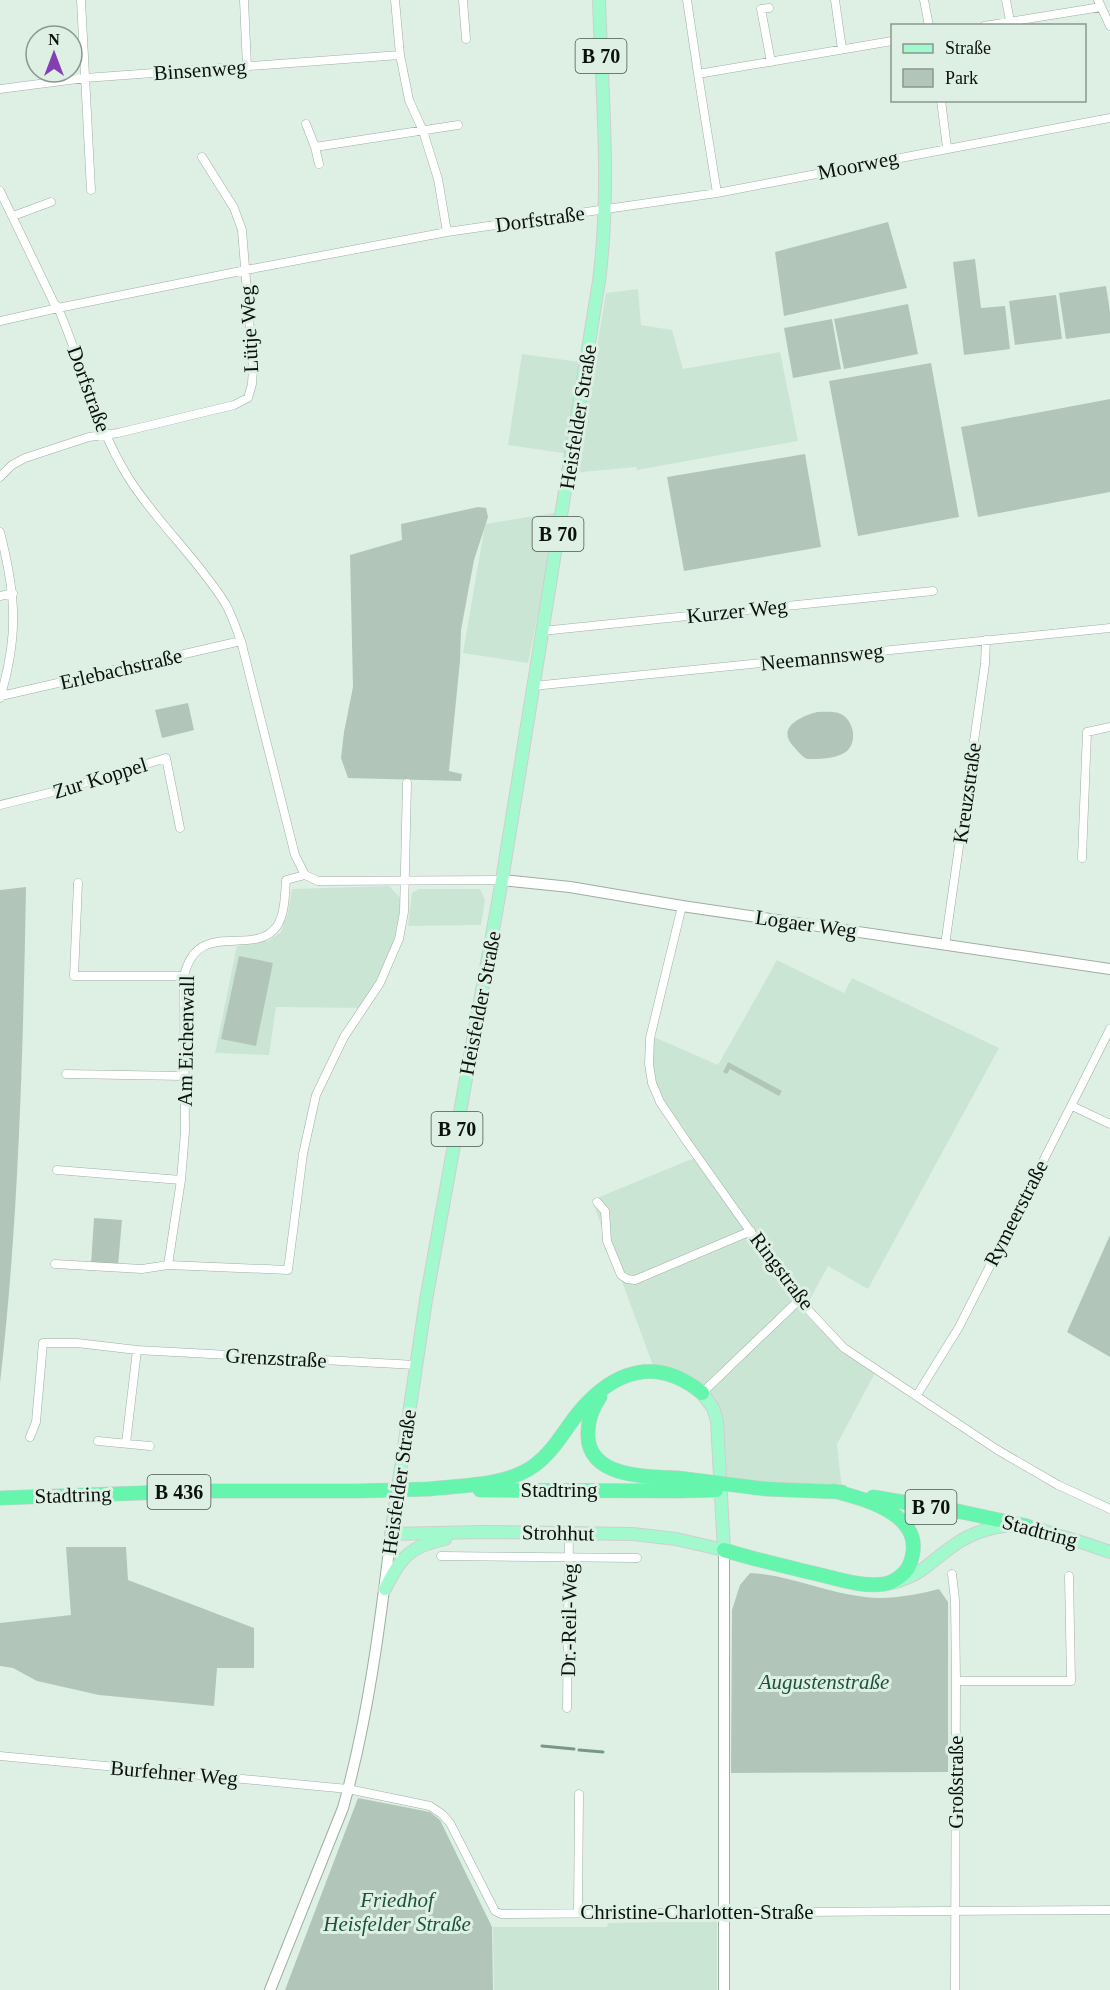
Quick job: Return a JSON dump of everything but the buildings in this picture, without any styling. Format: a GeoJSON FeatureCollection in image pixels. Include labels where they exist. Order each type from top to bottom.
{"type":"FeatureCollection","features":[{"type":"Feature","properties":{"kind":"highway"},"geometry":{"type":"LineString","coordinates":[[429,1489],[489,1482],[516,1475],[535,1465],[554,1447],[593,1396],[612,1382],[631,1373],[661,1372],[687,1381],[702,1393]]}},
{"type":"Feature","properties":{"kind":"highway","name":"B 70"},"geometry":{"type":"LineString","coordinates":[[612,1382],[594,1406],[589,1419],[588,1442],[596,1458],[613,1470],[679,1485]]}},
{"type":"Feature","properties":{"kind":"highway","name":"Stadtring"},"geometry":{"type":"LineString","coordinates":[[0,1498],[197,1491],[358,1491],[679,1485],[834,1491],[962,1512],[1027,1526]]}},
{"type":"Feature","properties":{"kind":"highway"},"geometry":{"type":"LineString","coordinates":[[834,1491],[869,1500],[889,1510],[903,1523],[911,1535],[913,1545],[907,1569],[887,1584]]}},
{"type":"Feature","properties":{"kind":"highway","name":"B 70"},"geometry":{"type":"LineString","coordinates":[[724,1550],[790,1569],[846,1581],[887,1584]]}},
{"type":"Feature","properties":{"kind":"main road","name":"Heisfelder Straße"},"geometry":{"type":"LineString","coordinates":[[391,1534],[416,1365],[502,880],[599,281],[605,210],[605,152],[599,0]]}},
{"type":"Feature","properties":{"kind":"main road"},"geometry":{"type":"LineString","coordinates":[[702,1393],[713,1408],[717,1421],[724,1550]]}},
{"type":"Feature","properties":{"kind":"main road","name":"Stadtring"},"geometry":{"type":"LineString","coordinates":[[1027,1526],[1110,1552]]}},
{"type":"Feature","properties":{"kind":"main road","name":"B 70"},"geometry":{"type":"LineString","coordinates":[[887,1584],[909,1579],[968,1536],[986,1530],[1027,1526]]}},
{"type":"Feature","properties":{"kind":"main road"},"geometry":{"type":"LineString","coordinates":[[385,1589],[399,1562],[416,1547],[482,1532]]}},
{"type":"Feature","properties":{"kind":"main road","name":"Strohhut"},"geometry":{"type":"LineString","coordinates":[[391,1534],[568,1532],[654,1535],[724,1550]]}},
{"type":"Feature","properties":{"kind":"street"},"geometry":{"type":"LineString","coordinates":[[81,0],[91,190]]}},
{"type":"Feature","properties":{"kind":"street"},"geometry":{"type":"LineString","coordinates":[[244,0],[247,67]]}},
{"type":"Feature","properties":{"kind":"street"},"geometry":{"type":"LineString","coordinates":[[395,0],[400,56],[409,100],[423,131],[438,179],[447,232]]}},
{"type":"Feature","properties":{"kind":"street"},"geometry":{"type":"LineString","coordinates":[[463,0],[466,39]]}},
{"type":"Feature","properties":{"kind":"street"},"geometry":{"type":"LineString","coordinates":[[687,0],[717,193]]}},
{"type":"Feature","properties":{"kind":"street"},"geometry":{"type":"LineString","coordinates":[[835,0],[842,49]]}},
{"type":"Feature","properties":{"kind":"street"},"geometry":{"type":"LineString","coordinates":[[924,0],[928,24]]}},
{"type":"Feature","properties":{"kind":"street"},"geometry":{"type":"LineString","coordinates":[[1006,0],[1010,21]]}},
{"type":"Feature","properties":{"kind":"street"},"geometry":{"type":"LineString","coordinates":[[994,24],[1099,4],[1110,26]]}},
{"type":"Feature","properties":{"kind":"street"},"geometry":{"type":"LineString","coordinates":[[769,8],[761,9],[771,62]]}},
{"type":"Feature","properties":{"kind":"street"},"geometry":{"type":"LineString","coordinates":[[698,74],[891,41]]}},
{"type":"Feature","properties":{"kind":"street","name":"Binsenweg"},"geometry":{"type":"LineString","coordinates":[[0,89],[85,78],[400,56]]}},
{"type":"Feature","properties":{"kind":"street"},"geometry":{"type":"LineString","coordinates":[[942,102],[947,148]]}},
{"type":"Feature","properties":{"kind":"street","name":"Moorweg"},"geometry":{"type":"LineString","coordinates":[[605,210],[717,193],[1110,118]]}},
{"type":"Feature","properties":{"kind":"street"},"geometry":{"type":"LineString","coordinates":[[306,124],[319,164]]}},
{"type":"Feature","properties":{"kind":"street"},"geometry":{"type":"LineString","coordinates":[[315,147],[458,125]]}},
{"type":"Feature","properties":{"kind":"street","name":"Lütje Weg"},"geometry":{"type":"LineString","coordinates":[[104,434],[118,433],[234,405],[248,398],[253,367],[242,230],[234,208],[202,157]]}},
{"type":"Feature","properties":{"kind":"street"},"geometry":{"type":"LineString","coordinates":[[0,191],[58,308],[0,321]]}},
{"type":"Feature","properties":{"kind":"street"},"geometry":{"type":"LineString","coordinates":[[13,216],[51,202]]}},
{"type":"Feature","properties":{"kind":"street","name":"Dorfstraße"},"geometry":{"type":"LineString","coordinates":[[305,875],[294,855],[241,641],[225,604],[207,577],[157,519],[104,434],[58,308],[447,232],[605,210]]}},
{"type":"Feature","properties":{"kind":"street"},"geometry":{"type":"LineString","coordinates":[[0,477],[12,465],[25,458],[104,434]]}},
{"type":"Feature","properties":{"kind":"street"},"geometry":{"type":"LineString","coordinates":[[0,532],[13,593],[14,620],[8,665],[0,697]]}},
{"type":"Feature","properties":{"kind":"street","name":"Kurzer Weg"},"geometry":{"type":"LineString","coordinates":[[542,631],[933,591]]}},
{"type":"Feature","properties":{"kind":"street"},"geometry":{"type":"LineString","coordinates":[[0,596],[13,593]]}},
{"type":"Feature","properties":{"kind":"street","name":"Neemannsweg"},"geometry":{"type":"LineString","coordinates":[[533,686],[1110,628]]}},
{"type":"Feature","properties":{"kind":"street","name":"Kreuzstraße"},"geometry":{"type":"LineString","coordinates":[[945,945],[985,664],[986,640]]}},
{"type":"Feature","properties":{"kind":"street","name":"Erlebachstraße"},"geometry":{"type":"LineString","coordinates":[[0,697],[241,641]]}},
{"type":"Feature","properties":{"kind":"street"},"geometry":{"type":"LineString","coordinates":[[1082,858],[1087,732],[1110,727]]}},
{"type":"Feature","properties":{"kind":"street","name":"Zur Koppel"},"geometry":{"type":"LineString","coordinates":[[0,805],[61,790],[166,758],[180,828]]}},
{"type":"Feature","properties":{"kind":"street"},"geometry":{"type":"LineString","coordinates":[[55,1264],[142,1269],[168,1265],[288,1270],[303,1154],[316,1095],[344,1037],[368,1004],[399,939],[404,912],[407,783]]}},
{"type":"Feature","properties":{"kind":"street"},"geometry":{"type":"LineString","coordinates":[[305,875],[318,881],[502,880]]}},
{"type":"Feature","properties":{"kind":"street","name":"Am Eichenwall"},"geometry":{"type":"LineString","coordinates":[[168,1265],[181,1180],[185,1132],[184,976],[190,959],[206,944],[216,941],[250,940],[267,935],[277,926],[280,919],[286,880],[305,875]]}},
{"type":"Feature","properties":{"kind":"street","name":"Logaer Weg"},"geometry":{"type":"LineString","coordinates":[[502,880],[570,887],[682,906],[1110,969]]}},
{"type":"Feature","properties":{"kind":"street"},"geometry":{"type":"LineString","coordinates":[[78,883],[74,976],[184,976]]}},
{"type":"Feature","properties":{"kind":"street","name":"Ringstraße"},"geometry":{"type":"LineString","coordinates":[[682,906],[650,1038],[648,1064],[652,1083],[660,1102],[751,1231],[800,1300],[844,1348],[996,1449],[1058,1485],[1110,1509]]}},
{"type":"Feature","properties":{"kind":"street","name":"Rymeerstraße"},"geometry":{"type":"LineString","coordinates":[[917,1395],[959,1327],[1110,1029]]}},
{"type":"Feature","properties":{"kind":"street"},"geometry":{"type":"LineString","coordinates":[[66,1074],[184,1076]]}},
{"type":"Feature","properties":{"kind":"street"},"geometry":{"type":"LineString","coordinates":[[1072,1106],[1110,1124]]}},
{"type":"Feature","properties":{"kind":"street"},"geometry":{"type":"LineString","coordinates":[[57,1170],[181,1180]]}},
{"type":"Feature","properties":{"kind":"street"},"geometry":{"type":"LineString","coordinates":[[597,1202],[605,1211],[607,1241],[621,1275],[627,1279],[635,1280],[751,1231]]}},
{"type":"Feature","properties":{"kind":"street"},"geometry":{"type":"LineString","coordinates":[[702,1393],[800,1300]]}},
{"type":"Feature","properties":{"kind":"street","name":"Grenzstraße"},"geometry":{"type":"LineString","coordinates":[[30,1437],[36,1422],[43,1344],[77,1344],[137,1350],[416,1365]]}},
{"type":"Feature","properties":{"kind":"street"},"geometry":{"type":"LineString","coordinates":[[126,1443],[137,1350]]}},
{"type":"Feature","properties":{"kind":"street"},"geometry":{"type":"LineString","coordinates":[[98,1441],[150,1446]]}},
{"type":"Feature","properties":{"kind":"street","name":"Dr.-Reil-Weg"},"geometry":{"type":"LineString","coordinates":[[567,1708],[570,1557],[568,1532]]}},
{"type":"Feature","properties":{"kind":"street","name":"Heisfelder Straße"},"geometry":{"type":"LineString","coordinates":[[270,1990],[343,1808],[369,1684],[385,1589],[391,1534]]}},
{"type":"Feature","properties":{"kind":"street"},"geometry":{"type":"LineString","coordinates":[[724,1550],[724,1990]]}},
{"type":"Feature","properties":{"kind":"street","name":"Strohhut"},"geometry":{"type":"LineString","coordinates":[[441,1556],[637,1558]]}},
{"type":"Feature","properties":{"kind":"street","name":"Großstraße"},"geometry":{"type":"LineString","coordinates":[[952,1575],[955,1600],[956,1681],[955,1990]]}},
{"type":"Feature","properties":{"kind":"street"},"geometry":{"type":"LineString","coordinates":[[956,1681],[1071,1681],[1069,1576]]}},
{"type":"Feature","properties":{"kind":"street","name":"Burfehner Weg"},"geometry":{"type":"LineString","coordinates":[[0,1756],[348,1789]]}},
{"type":"Feature","properties":{"kind":"street","name":"Christine-Charlotten-Straße"},"geometry":{"type":"LineString","coordinates":[[348,1789],[429,1806],[442,1814],[450,1823],[495,1911],[501,1914],[1110,1910]]}},
{"type":"Feature","properties":{"kind":"street"},"geometry":{"type":"LineString","coordinates":[[578,1913],[579,1794]]}},
{"type":"Feature","properties":{"kind":"shaded area"},"geometry":{"type":"Polygon","coordinates":[[[638,289],[641,325],[672,330],[683,369],[780,352],[798,441],[637,470],[636,467],[572,473],[576,455],[508,445],[522,354],[594,364],[606,293],[638,289]]]}},
{"type":"Feature","properties":{"kind":"shaded area"},"geometry":{"type":"Polygon","coordinates":[[[559,512],[528,663],[463,653],[485,524],[559,512]]]}},
{"type":"Feature","properties":{"kind":"shaded area"},"geometry":{"type":"Polygon","coordinates":[[[389,886],[401,899],[396,939],[390,958],[362,1008],[276,1007],[269,1055],[215,1053],[237,946],[268,941],[281,932],[288,913],[292,889],[389,886]]]}},
{"type":"Feature","properties":{"kind":"shaded area"},"geometry":{"type":"Polygon","coordinates":[[[419,889],[480,889],[485,900],[481,925],[408,926],[412,893],[419,889]]]}},
{"type":"Feature","properties":{"kind":"shaded area"},"geometry":{"type":"Polygon","coordinates":[[[777,960],[844,993],[852,978],[999,1048],[868,1289],[828,1266],[803,1312],[842,1351],[875,1373],[837,1444],[842,1490],[721,1481],[718,1422],[703,1393],[655,1371],[592,1200],[699,1156],[656,1085],[652,1064],[654,1037],[718,1065],[777,960]]]}},
{"type":"Feature","properties":{"kind":"shaded area"},"geometry":{"type":"Polygon","coordinates":[[[717,1921],[717,1990],[494,1990],[493,1927],[607,1927],[608,1923],[717,1921]]]}},
{"type":"Feature","properties":{"kind":"green space"},"geometry":{"type":"Polygon","coordinates":[[[888,222],[907,288],[784,316],[775,252],[888,222]]]}},
{"type":"Feature","properties":{"kind":"green space"},"geometry":{"type":"Polygon","coordinates":[[[975,259],[981,308],[1005,306],[1010,349],[964,355],[953,262],[975,259]]]}},
{"type":"Feature","properties":{"kind":"green space"},"geometry":{"type":"Polygon","coordinates":[[[1106,286],[1110,333],[1066,339],[1059,293],[1106,286]]]}},
{"type":"Feature","properties":{"kind":"green space"},"geometry":{"type":"Polygon","coordinates":[[[1056,295],[1062,339],[1015,345],[1009,301],[1056,295]]]}},
{"type":"Feature","properties":{"kind":"green space"},"geometry":{"type":"Polygon","coordinates":[[[908,304],[918,354],[844,369],[834,319],[908,304]]]}},
{"type":"Feature","properties":{"kind":"green space"},"geometry":{"type":"Polygon","coordinates":[[[832,319],[841,369],[793,378],[784,328],[832,319]]]}},
{"type":"Feature","properties":{"kind":"green space"},"geometry":{"type":"Polygon","coordinates":[[[931,363],[959,517],[858,536],[829,381],[931,363]]]}},
{"type":"Feature","properties":{"kind":"green space"},"geometry":{"type":"Polygon","coordinates":[[[1110,399],[1110,492],[978,517],[961,427],[1110,399]]]}},
{"type":"Feature","properties":{"kind":"green space"},"geometry":{"type":"Polygon","coordinates":[[[805,454],[821,547],[684,571],[667,477],[805,454]]]}},
{"type":"Feature","properties":{"kind":"green space"},"geometry":{"type":"Polygon","coordinates":[[[478,507],[486,508],[488,517],[474,560],[461,630],[449,771],[462,774],[461,781],[348,778],[341,758],[353,687],[350,555],[402,540],[401,524],[478,507]]]}},
{"type":"Feature","properties":{"kind":"green space"},"geometry":{"type":"Polygon","coordinates":[[[188,703],[194,730],[162,738],[155,710],[188,703]]]}},
{"type":"Feature","properties":{"kind":"green space"},"geometry":{"type":"Polygon","coordinates":[[[817,712],[838,713],[846,717],[852,727],[853,739],[844,753],[831,758],[807,759],[793,746],[787,733],[789,728],[805,716],[817,712]]]}},
{"type":"Feature","properties":{"kind":"green space"},"geometry":{"type":"Polygon","coordinates":[[[26,887],[16,1197],[0,1383],[0,890],[26,887]]]}},
{"type":"Feature","properties":{"kind":"green space"},"geometry":{"type":"Polygon","coordinates":[[[239,956],[273,963],[256,1046],[221,1039],[239,956]]]}},
{"type":"Feature","properties":{"kind":"green space"},"geometry":{"type":"Polygon","coordinates":[[[728,1062],[782,1091],[779,1096],[730,1069],[727,1074],[723,1072],[728,1062]]]}},
{"type":"Feature","properties":{"kind":"green space"},"geometry":{"type":"Polygon","coordinates":[[[94,1218],[122,1220],[118,1266],[91,1264],[94,1218]]]}},
{"type":"Feature","properties":{"kind":"green space"},"geometry":{"type":"Polygon","coordinates":[[[1110,1235],[1110,1357],[1067,1332],[1110,1235]]]}},
{"type":"Feature","properties":{"kind":"green space"},"geometry":{"type":"Polygon","coordinates":[[[66,1547],[126,1547],[128,1580],[254,1628],[254,1668],[217,1668],[214,1706],[99,1695],[37,1681],[13,1668],[0,1666],[0,1623],[71,1615],[66,1547]]]}},
{"type":"Feature","properties":{"kind":"green space","name":"Augustenstraße"},"geometry":{"type":"Polygon","coordinates":[[[750,1573],[765,1574],[865,1597],[902,1596],[939,1589],[948,1602],[948,1772],[731,1773],[732,1610],[740,1585],[750,1573]]]}},
{"type":"Feature","properties":{"kind":"green space","name":"Friedhof Heisfelder Straße"},"geometry":{"type":"Polygon","coordinates":[[[358,1798],[430,1812],[440,1820],[492,1927],[493,1990],[285,1990],[358,1798]]]}},
{"type":"Feature","properties":{"kind":"waterway"},"geometry":{"type":"LineString","coordinates":[[542,1746],[574,1749]]}},
{"type":"Feature","properties":{"kind":"waterway"},"geometry":{"type":"LineString","coordinates":[[579,1750],[603,1752]]}}]}
